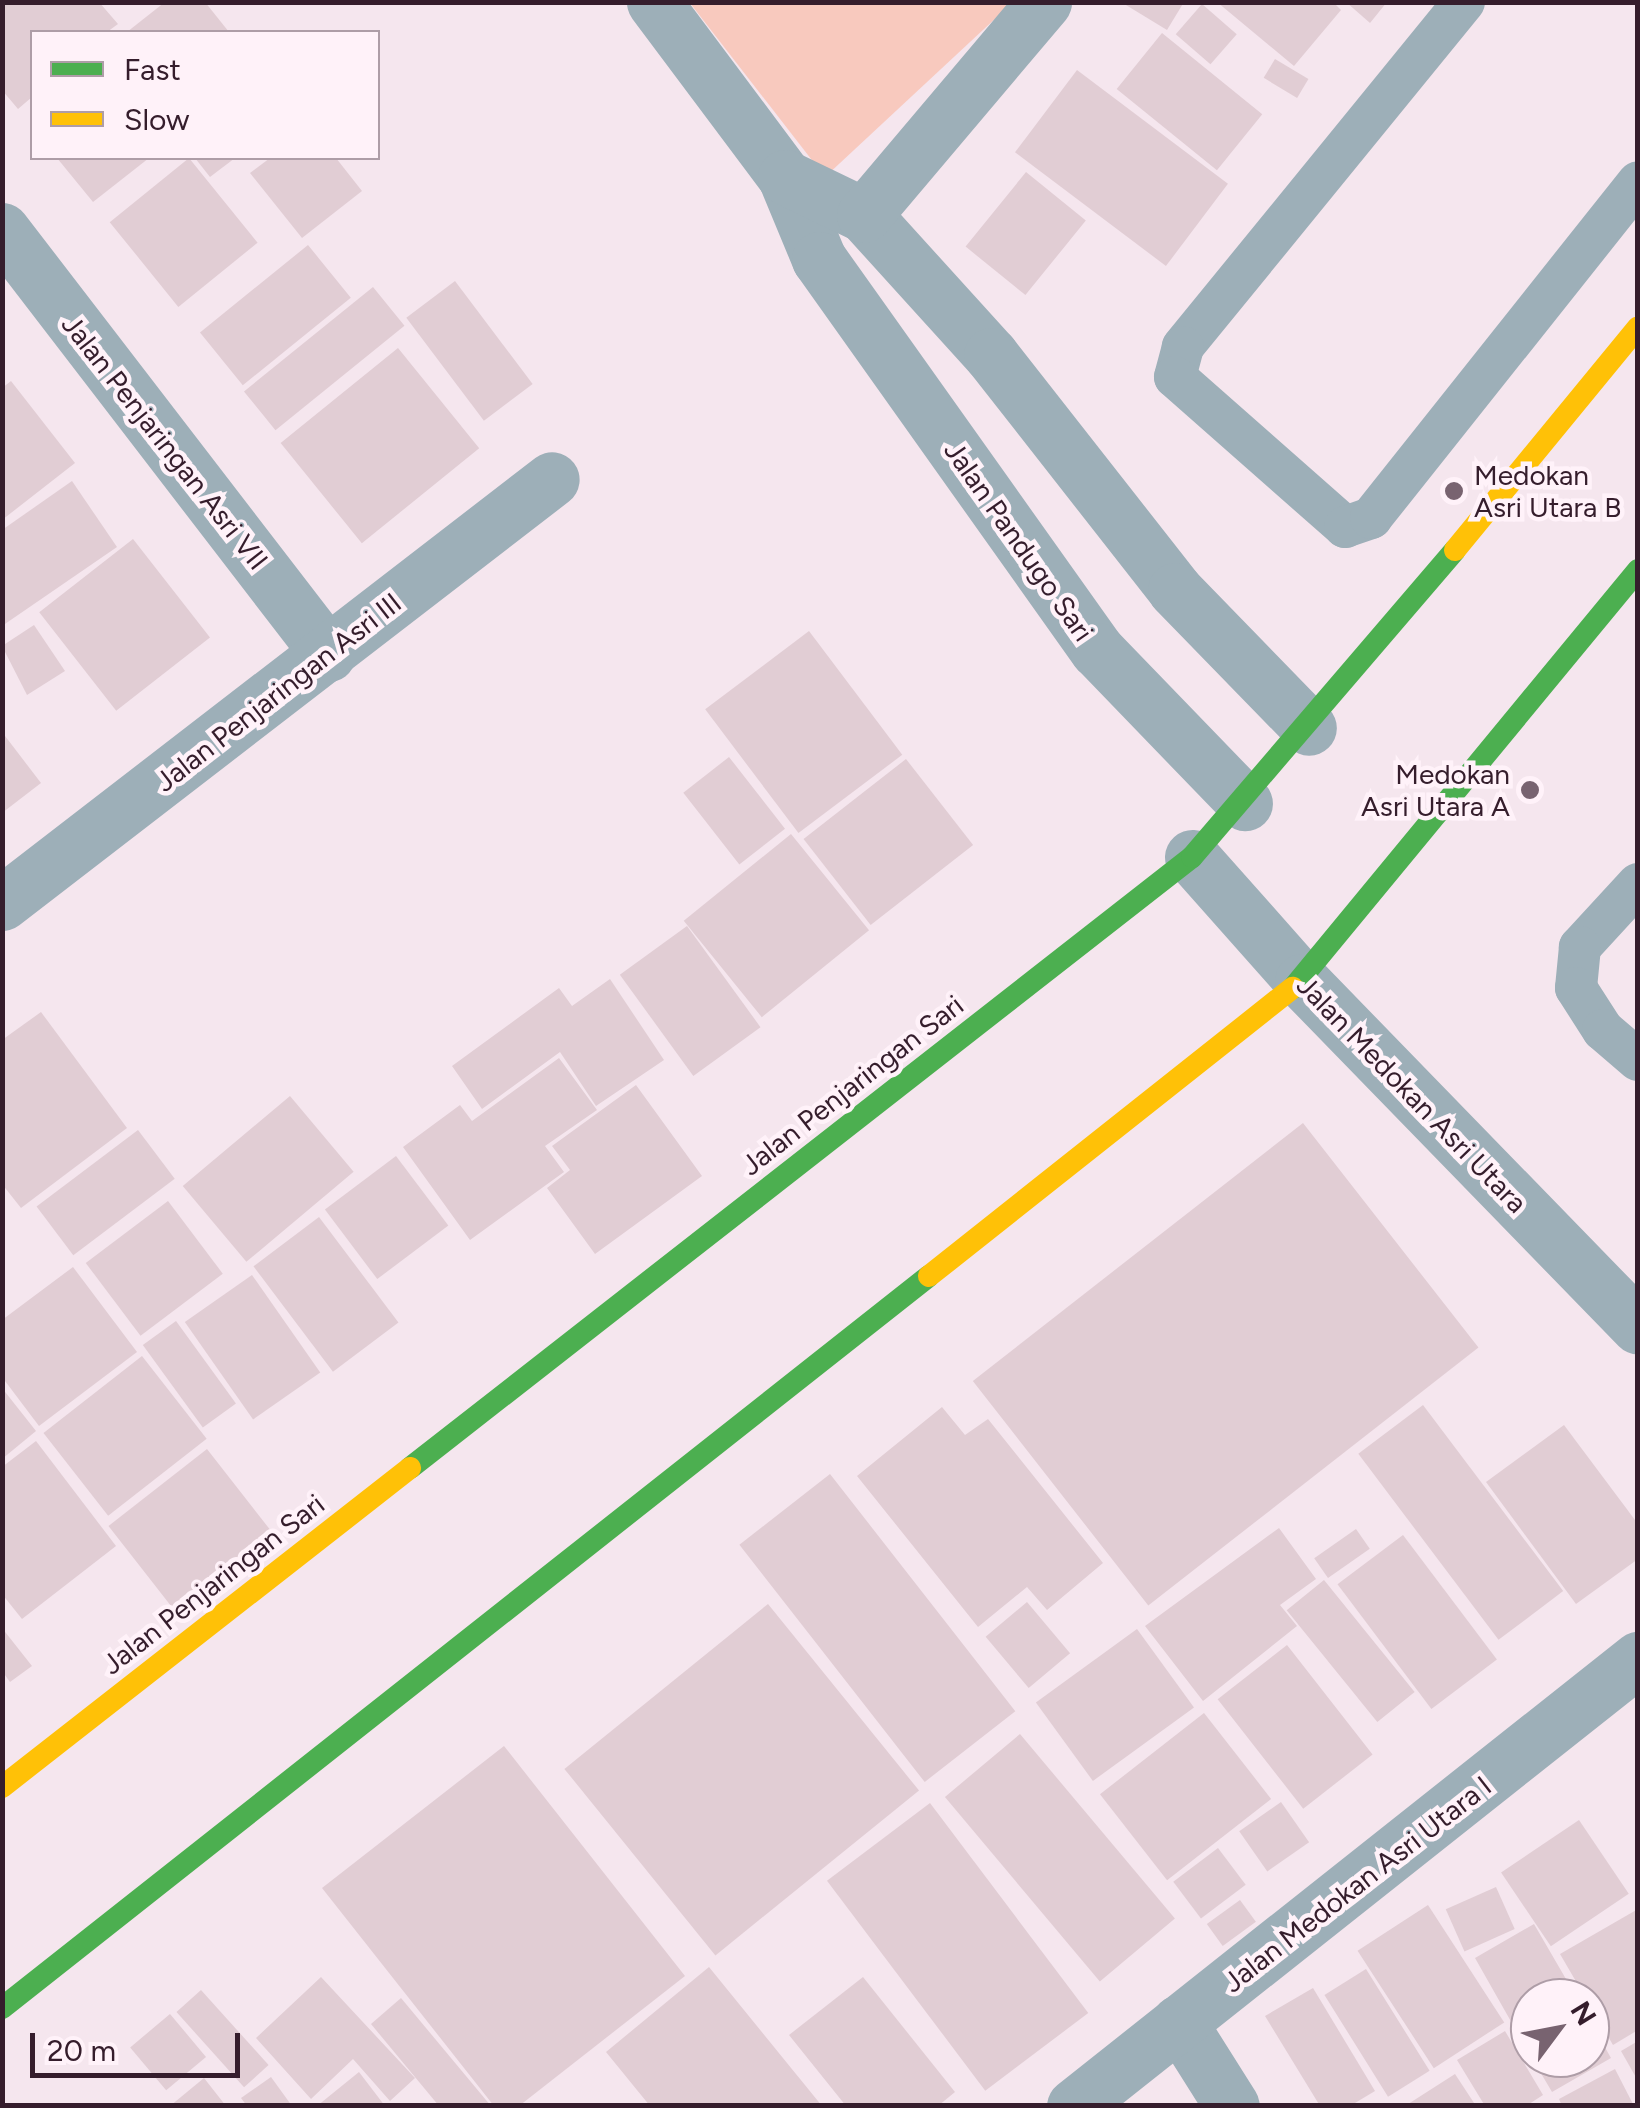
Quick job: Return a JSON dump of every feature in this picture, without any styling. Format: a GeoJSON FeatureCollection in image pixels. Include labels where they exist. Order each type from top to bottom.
{"type":"FeatureCollection","features":[{"type":"Feature","properties":{"kind":"street"},"geometry":{"type":"LineString","coordinates":[[654,2],[785,177],[864,215],[991,355],[1175,590],[1309,728]]}},
{"type":"Feature","properties":{"kind":"street"},"geometry":{"type":"LineString","coordinates":[[864,215],[1044,2]]}},
{"type":"Feature","properties":{"kind":"street","name":"Jalan Pandugo Sari"},"geometry":{"type":"LineString","coordinates":[[785,177],[818,259],[1097,650],[1244,802]]}},
{"type":"Feature","properties":{"kind":"street","name":"Jalan Penjaringan Asri VII"},"geometry":{"type":"LineString","coordinates":[[2,230],[328,654]]}},
{"type":"Feature","properties":{"kind":"street","name":"Jalan Penjaringan Sari"},"geometry":{"type":"LineString","coordinates":[[2,1787],[1192,857],[1309,728],[1638,327]]}},
{"type":"Feature","properties":{"kind":"street","name":"Jalan Penjaringan Asri III"},"geometry":{"type":"LineString","coordinates":[[2,903],[552,480]]}},
{"type":"Feature","properties":{"kind":"street"},"geometry":{"type":"LineString","coordinates":[[2,2008],[1302,981],[1638,570]]}},
{"type":"Feature","properties":{"kind":"street","name":"Jalan Medokan Asri Utara"},"geometry":{"type":"LineString","coordinates":[[1192,857],[1302,981],[1638,1327]]}},
{"type":"Feature","properties":{"kind":"street","name":"Jalan Medokan Asri Utara I"},"geometry":{"type":"LineString","coordinates":[[1074,2106],[1179,2022],[1630,1684]]}},
{"type":"Feature","properties":{"kind":"street"},"geometry":{"type":"LineString","coordinates":[[1179,2022],[1232,2106]]}},
{"type":"Feature","properties":{"kind":"lane"},"geometry":{"type":"LineString","coordinates":[[1464,2],[1183,347],[1175,377],[1345,528],[1370,518],[1638,182]]}},
{"type":"Feature","properties":{"kind":"lane"},"geometry":{"type":"LineString","coordinates":[[1638,884],[1580,947],[1576,988],[1602,1030],[1638,1060]]}},
{"type":"Feature","properties":{"kind":"shaded area"},"geometry":{"type":"Polygon","coordinates":[[[1013,2],[825,177],[690,3],[1013,2]]]}},
{"type":"Feature","properties":{"kind":"building"},"geometry":{"type":"Polygon","coordinates":[[[2,2],[99,2],[118,24],[110,30],[30,30],[30,99],[18,109],[2,90],[2,2]]]}},
{"type":"Feature","properties":{"kind":"building"},"geometry":{"type":"Polygon","coordinates":[[[165,2],[205,2],[227,30],[130,30],[165,2]]]}},
{"type":"Feature","properties":{"kind":"building"},"geometry":{"type":"Polygon","coordinates":[[[1121,2],[1184,2],[1167,30],[1121,2]]]}},
{"type":"Feature","properties":{"kind":"building"},"geometry":{"type":"Polygon","coordinates":[[[1217,2],[1333,2],[1341,10],[1294,66],[1217,2]]]}},
{"type":"Feature","properties":{"kind":"building"},"geometry":{"type":"Polygon","coordinates":[[[1346,2],[1387,2],[1370,23],[1346,2]]]}},
{"type":"Feature","properties":{"kind":"building"},"geometry":{"type":"Polygon","coordinates":[[[1202,4],[1237,34],[1210,64],[1176,34],[1202,4]]]}},
{"type":"Feature","properties":{"kind":"building"},"geometry":{"type":"Polygon","coordinates":[[[1162,33],[1262,114],[1217,170],[1117,89],[1162,33]]]}},
{"type":"Feature","properties":{"kind":"building"},"geometry":{"type":"Polygon","coordinates":[[[1275,59],[1308,79],[1297,98],[1264,78],[1275,59]]]}},
{"type":"Feature","properties":{"kind":"building"},"geometry":{"type":"Polygon","coordinates":[[[1077,70],[1228,184],[1166,266],[1015,152],[1077,70]]]}},
{"type":"Feature","properties":{"kind":"building"},"geometry":{"type":"Polygon","coordinates":[[[59,160],[146,160],[93,202],[59,160]]]}},
{"type":"Feature","properties":{"kind":"building"},"geometry":{"type":"Polygon","coordinates":[[[191,160],[258,243],[178,307],[110,222],[191,160]]]}},
{"type":"Feature","properties":{"kind":"building"},"geometry":{"type":"Polygon","coordinates":[[[197,160],[232,160],[210,177],[197,160]]]}},
{"type":"Feature","properties":{"kind":"building"},"geometry":{"type":"Polygon","coordinates":[[[267,160],[338,160],[362,191],[302,238],[250,173],[267,160]]]}},
{"type":"Feature","properties":{"kind":"building"},"geometry":{"type":"Polygon","coordinates":[[[1026,172],[1086,220],[1025,295],[966,247],[1026,172]]]}},
{"type":"Feature","properties":{"kind":"building"},"geometry":{"type":"Polygon","coordinates":[[[308,245],[351,298],[243,385],[200,332],[308,245]]]}},
{"type":"Feature","properties":{"kind":"building"},"geometry":{"type":"Polygon","coordinates":[[[455,281],[533,384],[484,421],[406,318],[455,281]]]}},
{"type":"Feature","properties":{"kind":"building"},"geometry":{"type":"Polygon","coordinates":[[[373,287],[404,326],[275,430],[244,391],[373,287]]]}},
{"type":"Feature","properties":{"kind":"building"},"geometry":{"type":"Polygon","coordinates":[[[398,348],[479,448],[362,543],[281,443],[398,348]]]}},
{"type":"Feature","properties":{"kind":"building"},"geometry":{"type":"Polygon","coordinates":[[[11,381],[75,463],[2,520],[2,388],[11,381]]]}},
{"type":"Feature","properties":{"kind":"building"},"geometry":{"type":"Polygon","coordinates":[[[72,481],[117,547],[2,626],[2,530],[72,481]]]}},
{"type":"Feature","properties":{"kind":"building"},"geometry":{"type":"Polygon","coordinates":[[[133,539],[210,638],[116,711],[39,612],[133,539]]]}},
{"type":"Feature","properties":{"kind":"building"},"geometry":{"type":"Polygon","coordinates":[[[34,625],[65,671],[27,695],[2,646],[34,625]]]}},
{"type":"Feature","properties":{"kind":"building"},"geometry":{"type":"Polygon","coordinates":[[[809,631],[902,755],[798,833],[705,709],[809,631]]]}},
{"type":"Feature","properties":{"kind":"building"},"geometry":{"type":"Polygon","coordinates":[[[2,732],[41,783],[2,813],[2,732]]]}},
{"type":"Feature","properties":{"kind":"building"},"geometry":{"type":"Polygon","coordinates":[[[729,757],[785,829],[739,864],[683,793],[729,757]]]}},
{"type":"Feature","properties":{"kind":"building"},"geometry":{"type":"Polygon","coordinates":[[[906,759],[973,845],[871,925],[804,839],[906,759]]]}},
{"type":"Feature","properties":{"kind":"building"},"geometry":{"type":"Polygon","coordinates":[[[791,834],[869,930],[762,1017],[684,921],[791,834]]]}},
{"type":"Feature","properties":{"kind":"building"},"geometry":{"type":"Polygon","coordinates":[[[687,926],[760,1027],[693,1076],[620,975],[687,926]]]}},
{"type":"Feature","properties":{"kind":"building"},"geometry":{"type":"Polygon","coordinates":[[[610,979],[664,1060],[596,1106],[560,1052],[482,1109],[452,1066],[559,988],[572,1006],[610,979]]]}},
{"type":"Feature","properties":{"kind":"building"},"geometry":{"type":"Polygon","coordinates":[[[41,1012],[127,1128],[21,1208],[2,1184],[2,1040],[41,1012]]]}},
{"type":"Feature","properties":{"kind":"building"},"geometry":{"type":"Polygon","coordinates":[[[559,1058],[597,1110],[545,1146],[564,1172],[470,1240],[403,1147],[460,1105],[472,1121],[559,1058]]]}},
{"type":"Feature","properties":{"kind":"building"},"geometry":{"type":"Polygon","coordinates":[[[636,1085],[702,1176],[595,1254],[547,1188],[570,1170],[552,1146],[636,1085]]]}},
{"type":"Feature","properties":{"kind":"building"},"geometry":{"type":"Polygon","coordinates":[[[290,1096],[354,1172],[246,1262],[183,1186],[290,1096]]]}},
{"type":"Feature","properties":{"kind":"building"},"geometry":{"type":"Polygon","coordinates":[[[1303,1123],[1478,1348],[1148,1606],[973,1381],[1303,1123]]]}},
{"type":"Feature","properties":{"kind":"building"},"geometry":{"type":"Polygon","coordinates":[[[138,1130],[175,1179],[73,1255],[37,1206],[138,1130]]]}},
{"type":"Feature","properties":{"kind":"building"},"geometry":{"type":"Polygon","coordinates":[[[396,1156],[448,1225],[377,1279],[325,1210],[396,1156]]]}},
{"type":"Feature","properties":{"kind":"building"},"geometry":{"type":"Polygon","coordinates":[[[168,1201],[223,1274],[141,1336],[86,1263],[168,1201]]]}},
{"type":"Feature","properties":{"kind":"building"},"geometry":{"type":"Polygon","coordinates":[[[319,1217],[398,1322],[333,1372],[254,1266],[319,1217]]]}},
{"type":"Feature","properties":{"kind":"building"},"geometry":{"type":"Polygon","coordinates":[[[73,1267],[137,1352],[39,1426],[2,1377],[2,1320],[73,1267]]]}},
{"type":"Feature","properties":{"kind":"building"},"geometry":{"type":"Polygon","coordinates":[[[252,1275],[320,1372],[253,1420],[185,1322],[252,1275]]]}},
{"type":"Feature","properties":{"kind":"building"},"geometry":{"type":"Polygon","coordinates":[[[176,1321],[236,1404],[203,1428],[143,1345],[176,1321]]]}},
{"type":"Feature","properties":{"kind":"building"},"geometry":{"type":"Polygon","coordinates":[[[142,1356],[207,1439],[108,1516],[43,1433],[142,1356]]]}},
{"type":"Feature","properties":{"kind":"building"},"geometry":{"type":"Polygon","coordinates":[[[2,1388],[36,1431],[2,1459],[2,1388]]]}},
{"type":"Feature","properties":{"kind":"building"},"geometry":{"type":"Polygon","coordinates":[[[1423,1405],[1563,1591],[1499,1640],[1358,1454],[1423,1405]]]}},
{"type":"Feature","properties":{"kind":"building"},"geometry":{"type":"Polygon","coordinates":[[[942,1407],[965,1435],[988,1419],[1103,1563],[1047,1610],[1027,1587],[978,1627],[857,1476],[942,1407]]]}},
{"type":"Feature","properties":{"kind":"building"},"geometry":{"type":"Polygon","coordinates":[[[1564,1425],[1638,1524],[1638,1559],[1576,1604],[1486,1482],[1564,1425]]]}},
{"type":"Feature","properties":{"kind":"building"},"geometry":{"type":"Polygon","coordinates":[[[36,1441],[116,1546],[22,1619],[2,1594],[2,1467],[36,1441]]]}},
{"type":"Feature","properties":{"kind":"building"},"geometry":{"type":"Polygon","coordinates":[[[207,1449],[272,1533],[174,1609],[108,1526],[207,1449]]]}},
{"type":"Feature","properties":{"kind":"building"},"geometry":{"type":"Polygon","coordinates":[[[830,1474],[1015,1711],[925,1782],[739,1545],[830,1474]]]}},
{"type":"Feature","properties":{"kind":"building"},"geometry":{"type":"Polygon","coordinates":[[[1279,1528],[1316,1579],[1280,1605],[1297,1626],[1203,1701],[1145,1626],[1279,1528]]]}},
{"type":"Feature","properties":{"kind":"building"},"geometry":{"type":"Polygon","coordinates":[[[1356,1529],[1370,1549],[1328,1578],[1314,1558],[1356,1529]]]}},
{"type":"Feature","properties":{"kind":"building"},"geometry":{"type":"Polygon","coordinates":[[[1403,1535],[1497,1660],[1431,1709],[1338,1584],[1403,1535]]]}},
{"type":"Feature","properties":{"kind":"building"},"geometry":{"type":"Polygon","coordinates":[[[1324,1580],[1415,1692],[1377,1722],[1287,1610],[1324,1580]]]}},
{"type":"Feature","properties":{"kind":"building"},"geometry":{"type":"Polygon","coordinates":[[[1027,1602],[1070,1653],[1029,1688],[986,1637],[1027,1602]]]}},
{"type":"Feature","properties":{"kind":"building"},"geometry":{"type":"Polygon","coordinates":[[[768,1604],[919,1791],[715,1955],[564,1769],[768,1604]]]}},
{"type":"Feature","properties":{"kind":"building"},"geometry":{"type":"Polygon","coordinates":[[[2,1628],[32,1666],[10,1682],[2,1671],[2,1628]]]}},
{"type":"Feature","properties":{"kind":"building"},"geometry":{"type":"Polygon","coordinates":[[[1137,1629],[1194,1707],[1093,1781],[1036,1702],[1137,1629]]]}},
{"type":"Feature","properties":{"kind":"building"},"geometry":{"type":"Polygon","coordinates":[[[1287,1645],[1373,1755],[1303,1809],[1218,1699],[1287,1645]]]}},
{"type":"Feature","properties":{"kind":"building"},"geometry":{"type":"Polygon","coordinates":[[[1204,1713],[1271,1799],[1167,1880],[1100,1794],[1204,1713]]]}},
{"type":"Feature","properties":{"kind":"building"},"geometry":{"type":"Polygon","coordinates":[[[1020,1734],[1175,1919],[1100,1982],[945,1797],[1020,1734]]]}},
{"type":"Feature","properties":{"kind":"building"},"geometry":{"type":"Polygon","coordinates":[[[504,1746],[685,1976],[519,2106],[494,2106],[322,1888],[504,1746]]]}},
{"type":"Feature","properties":{"kind":"building"},"geometry":{"type":"Polygon","coordinates":[[[1281,1802],[1309,1842],[1267,1871],[1239,1831],[1281,1802]]]}},
{"type":"Feature","properties":{"kind":"building"},"geometry":{"type":"Polygon","coordinates":[[[930,1803],[1088,2013],[985,2091],[827,1881],[930,1803]]]}},
{"type":"Feature","properties":{"kind":"building"},"geometry":{"type":"Polygon","coordinates":[[[1579,1820],[1629,1894],[1551,1946],[1501,1873],[1579,1820]]]}},
{"type":"Feature","properties":{"kind":"building"},"geometry":{"type":"Polygon","coordinates":[[[1218,1848],[1246,1885],[1201,1918],[1173,1882],[1218,1848]]]}},
{"type":"Feature","properties":{"kind":"building"},"geometry":{"type":"Polygon","coordinates":[[[1496,1887],[1515,1929],[1464,1951],[1446,1909],[1496,1887]]]}},
{"type":"Feature","properties":{"kind":"building"},"geometry":{"type":"Polygon","coordinates":[[[1240,1900],[1256,1922],[1223,1946],[1207,1924],[1240,1900]]]}},
{"type":"Feature","properties":{"kind":"building"},"geometry":{"type":"Polygon","coordinates":[[[1428,1905],[1504,2022],[1434,2068],[1358,1951],[1428,1905]]]}},
{"type":"Feature","properties":{"kind":"building"},"geometry":{"type":"Polygon","coordinates":[[[1638,1909],[1638,2030],[1613,2045],[1610,1978],[1574,1978],[1560,1954],[1638,1909]]]}},
{"type":"Feature","properties":{"kind":"building"},"geometry":{"type":"Polygon","coordinates":[[[1534,1924],[1565,1978],[1510,1978],[1510,2020],[1475,1958],[1534,1924]]]}},
{"type":"Feature","properties":{"kind":"building"},"geometry":{"type":"Polygon","coordinates":[[[709,1967],[822,2106],[650,2106],[606,2052],[709,1967]]]}},
{"type":"Feature","properties":{"kind":"building"},"geometry":{"type":"Polygon","coordinates":[[[1366,1969],[1430,2071],[1388,2097],[1324,1995],[1366,1969]]]}},
{"type":"Feature","properties":{"kind":"building"},"geometry":{"type":"Polygon","coordinates":[[[321,1977],[415,2078],[390,2101],[353,2059],[311,2099],[256,2038],[321,1977]]]}},
{"type":"Feature","properties":{"kind":"building"},"geometry":{"type":"Polygon","coordinates":[[[863,1977],[955,2092],[938,2106],[846,2106],[789,2035],[863,1977]]]}},
{"type":"Feature","properties":{"kind":"building"},"geometry":{"type":"Polygon","coordinates":[[[1313,1988],[1375,2091],[1350,2106],[1320,2106],[1265,2016],[1313,1988]]]}},
{"type":"Feature","properties":{"kind":"building"},"geometry":{"type":"Polygon","coordinates":[[[201,1990],[269,2065],[244,2087],[176,2012],[201,1990]]]}},
{"type":"Feature","properties":{"kind":"building"},"geometry":{"type":"Polygon","coordinates":[[[401,1998],[491,2106],[439,2106],[371,2024],[401,1998]]]}},
{"type":"Feature","properties":{"kind":"building"},"geometry":{"type":"Polygon","coordinates":[[[170,2014],[206,2057],[166,2090],[130,2047],[170,2014]]]}},
{"type":"Feature","properties":{"kind":"building"},"geometry":{"type":"Polygon","coordinates":[[[1505,2031],[1510,2039],[1510,2078],[1533,2078],[1543,2095],[1526,2106],[1485,2106],[1457,2060],[1505,2031]]]}},
{"type":"Feature","properties":{"kind":"building"},"geometry":{"type":"Polygon","coordinates":[[[1638,2041],[1638,2081],[1621,2051],[1638,2041]]]}},
{"type":"Feature","properties":{"kind":"building"},"geometry":{"type":"Polygon","coordinates":[[[1615,2069],[1634,2106],[1562,2106],[1559,2099],[1598,2078],[1610,2078],[1610,2072],[1615,2069]]]}},
{"type":"Feature","properties":{"kind":"building"},"geometry":{"type":"Polygon","coordinates":[[[359,2072],[385,2106],[317,2106],[359,2072]]]}},
{"type":"Feature","properties":{"kind":"building"},"geometry":{"type":"Polygon","coordinates":[[[1455,2074],[1476,2106],[1405,2106],[1455,2074]]]}},
{"type":"Feature","properties":{"kind":"building"},"geometry":{"type":"Polygon","coordinates":[[[271,2077],[292,2106],[247,2106],[241,2098],[271,2077]]]}},
{"type":"Feature","properties":{"kind":"building"},"geometry":{"type":"Polygon","coordinates":[[[204,2078],[226,2106],[170,2106],[204,2078]]]}},
{"type":"Feature","properties":{"kind":"building"},"geometry":{"type":"Polygon","coordinates":[[[1544,2078],[1576,2078],[1552,2092],[1544,2078]]]}},
{"type":"Feature","properties":{"kind":"traffic: fast"},"geometry":{"type":"LineString","coordinates":[[410,1468],[1192,857],[1455,550]]}},
{"type":"Feature","properties":{"kind":"traffic: fast"},"geometry":{"type":"LineString","coordinates":[[1293,988],[1638,570]]}},
{"type":"Feature","properties":{"kind":"traffic: fast"},"geometry":{"type":"LineString","coordinates":[[2,2008],[929,1276]]}},
{"type":"Feature","properties":{"kind":"traffic: slow"},"geometry":{"type":"LineString","coordinates":[[1455,550],[1638,327]]}},
{"type":"Feature","properties":{"kind":"traffic: slow"},"geometry":{"type":"LineString","coordinates":[[929,1276],[1293,988]]}},
{"type":"Feature","properties":{"kind":"traffic: slow"},"geometry":{"type":"LineString","coordinates":[[2,1787],[410,1468]]}},
{"type":"Feature","properties":{"kind":"place","name":"Medokan Asri Utara B"},"geometry":{"type":"Point","coordinates":[1454,491]}},
{"type":"Feature","properties":{"kind":"place","name":"Medokan Asri Utara A"},"geometry":{"type":"Point","coordinates":[1530,790]}}]}
